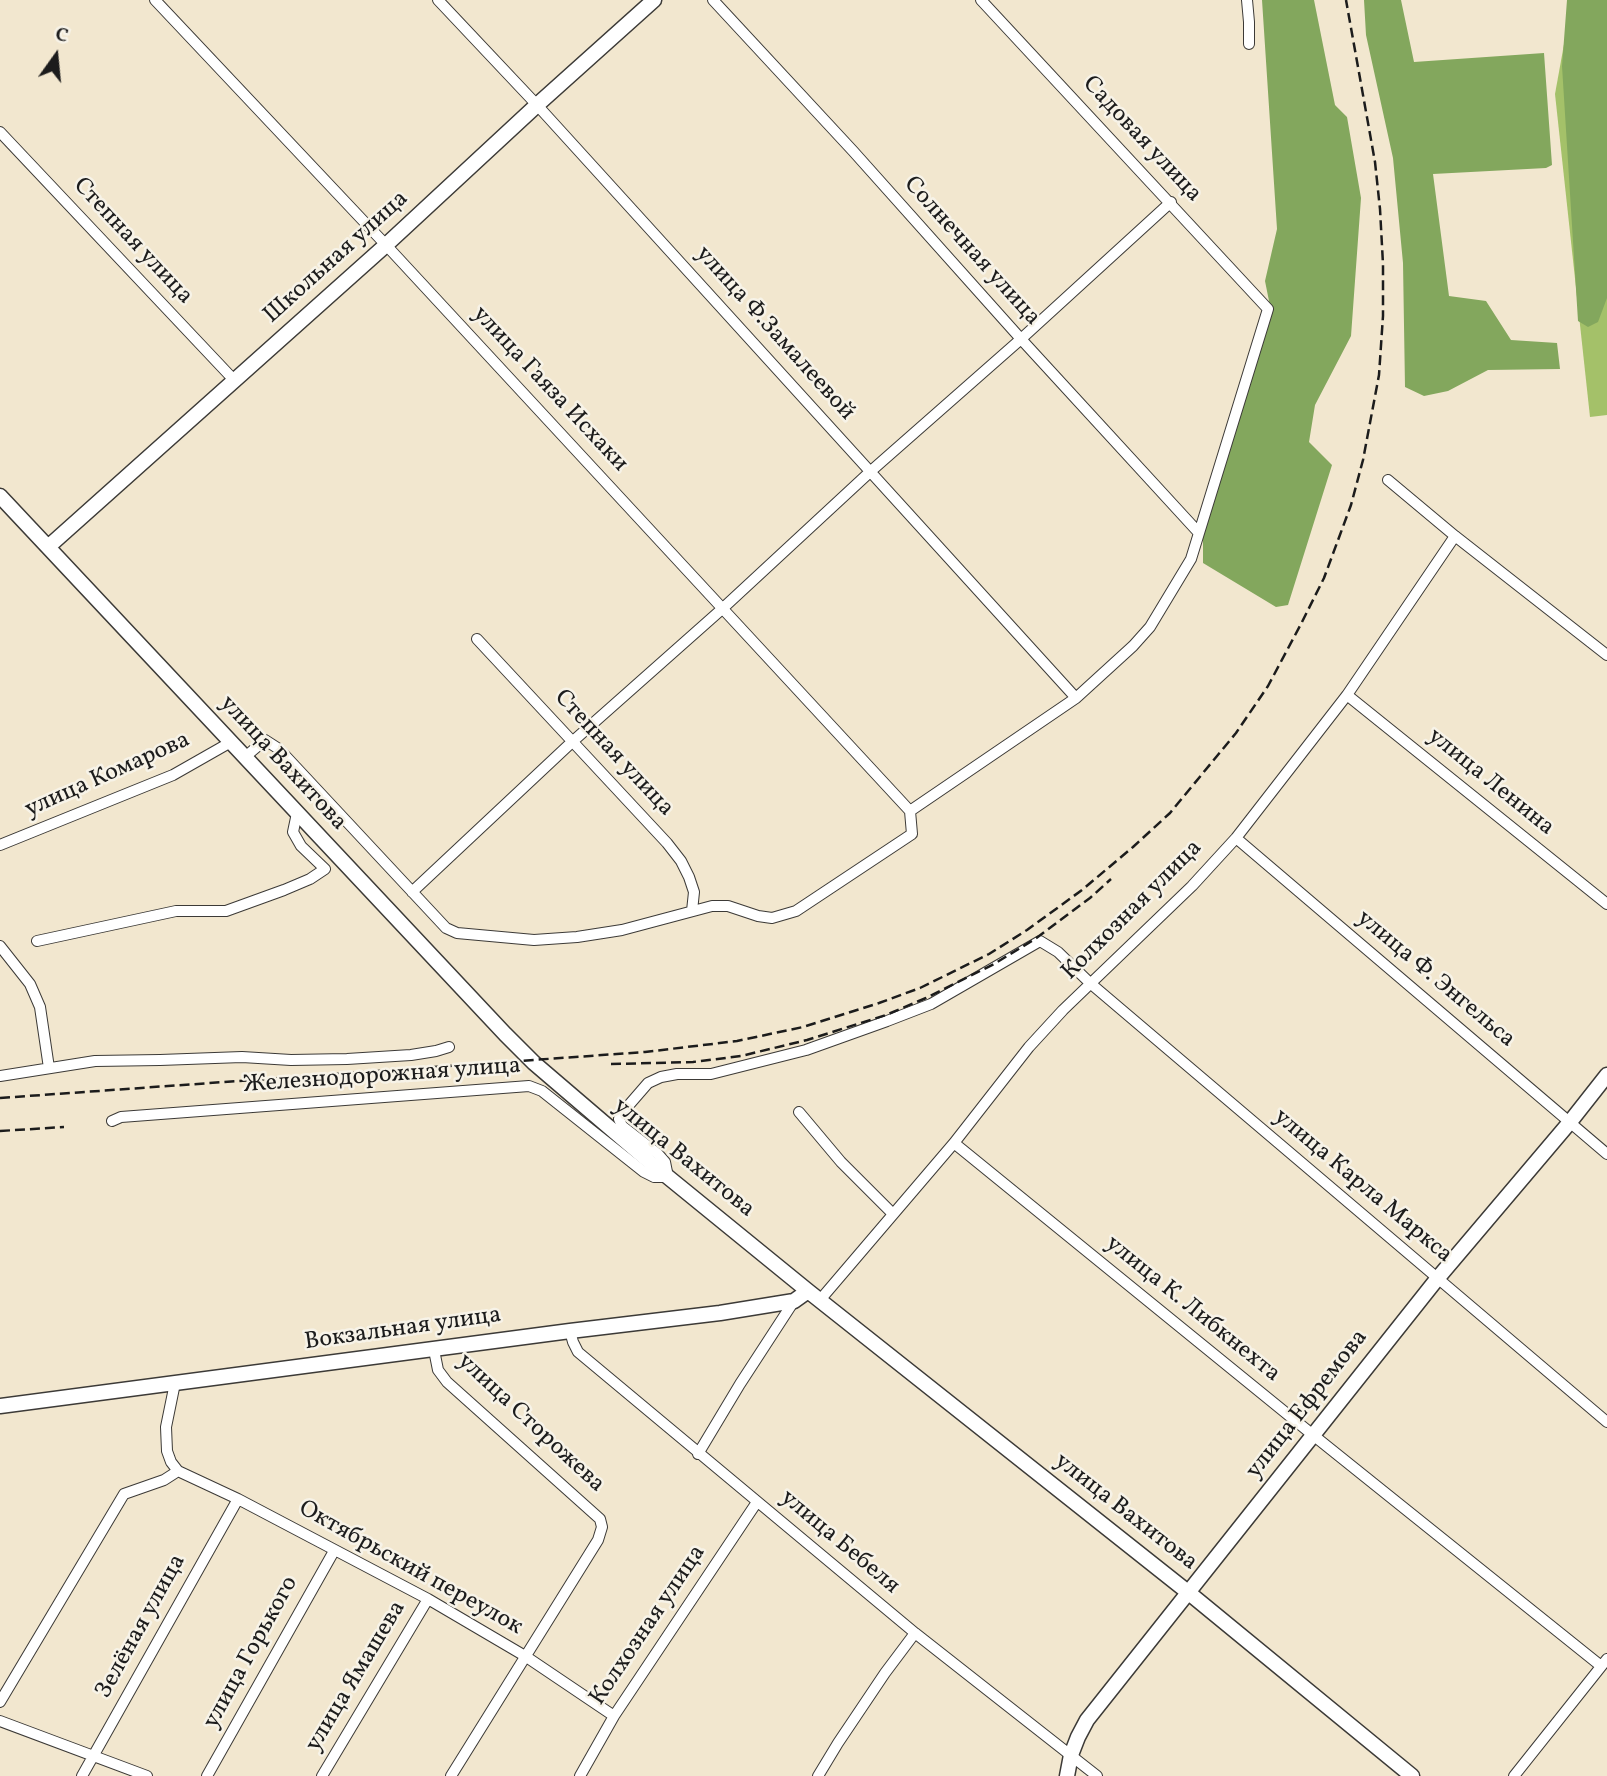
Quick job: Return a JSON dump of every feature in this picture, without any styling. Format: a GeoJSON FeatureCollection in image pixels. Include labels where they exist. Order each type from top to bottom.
{"type":"FeatureCollection","features":[{"type":"Feature","properties":{"kind":"street","name":"улица Гаяза Исхаки"},"geometry":{"type":"LineString","coordinates":[[155,0],[386,245],[910,811]]}},
{"type":"Feature","properties":{"kind":"street","name":"улица Ф.Замалеевой"},"geometry":{"type":"LineString","coordinates":[[438,0],[872,471],[1076,698]]}},
{"type":"Feature","properties":{"kind":"street","name":"Школьная улица"},"geometry":{"type":"LineString","coordinates":[[48,547],[386,245],[654,0]]}},
{"type":"Feature","properties":{"kind":"street","name":"Солнечная улица"},"geometry":{"type":"LineString","coordinates":[[713,0],[1199,533]]}},
{"type":"Feature","properties":{"kind":"street","name":"Садовая улица"},"geometry":{"type":"LineString","coordinates":[[981,0],[1268,309],[1199,533]]}},
{"type":"Feature","properties":{"kind":"street"},"geometry":{"type":"LineString","coordinates":[[1247,0],[1249,44]]}},
{"type":"Feature","properties":{"kind":"street","name":"Степная улица"},"geometry":{"type":"LineString","coordinates":[[0,132],[234,380]]}},
{"type":"Feature","properties":{"kind":"street"},"geometry":{"type":"LineString","coordinates":[[412,892],[572,742],[1171,202]]}},
{"type":"Feature","properties":{"kind":"street"},"geometry":{"type":"LineString","coordinates":[[1388,481],[1607,654]]}},
{"type":"Feature","properties":{"kind":"street","name":"улица Вахитова"},"geometry":{"type":"LineString","coordinates":[[0,496],[514,1044],[667,1177],[1189,1593],[1412,1776]]}},
{"type":"Feature","properties":{"kind":"street"},"geometry":{"type":"LineString","coordinates":[[245,757],[265,740],[279,749],[446,928],[457,933],[534,940],[577,937],[622,930],[712,906],[728,906],[772,918],[796,911],[912,834],[910,811],[1076,698],[1150,627],[1191,559],[1199,533]]}},
{"type":"Feature","properties":{"kind":"street","name":"Колхозная улица"},"geometry":{"type":"LineString","coordinates":[[820,1300],[954,1143],[1029,1046],[1090,983],[1192,886],[1236,838],[1347,695],[1455,536]]}},
{"type":"Feature","properties":{"kind":"street","name":"Степная улица"},"geometry":{"type":"LineString","coordinates":[[477,639],[667,843],[689,877],[694,892],[692,911]]}},
{"type":"Feature","properties":{"kind":"street","name":"улица Ленина"},"geometry":{"type":"LineString","coordinates":[[1347,695],[1607,904]]}},
{"type":"Feature","properties":{"kind":"street","name":"улица Комарова"},"geometry":{"type":"LineString","coordinates":[[0,845],[173,775],[231,742]]}},
{"type":"Feature","properties":{"kind":"street"},"geometry":{"type":"LineString","coordinates":[[37,940],[176,911],[226,911],[310,878],[325,869],[302,846],[293,832],[297,813]]}},
{"type":"Feature","properties":{"kind":"street","name":"улица Ф. Энгельса"},"geometry":{"type":"LineString","coordinates":[[1236,838],[1607,1154]]}},
{"type":"Feature","properties":{"kind":"street","name":"улица Карла Маркса"},"geometry":{"type":"LineString","coordinates":[[667,1177],[666,1162],[622,1126],[619,1119],[648,1083],[677,1074],[711,1074],[806,1050],[852,1034],[931,1004],[1040,941],[1058,952],[1090,983],[1607,1422]]}},
{"type":"Feature","properties":{"kind":"street"},"geometry":{"type":"LineString","coordinates":[[0,946],[30,984],[40,1007],[48,1068]]}},
{"type":"Feature","properties":{"kind":"street"},"geometry":{"type":"LineString","coordinates":[[0,1076],[95,1061],[242,1057],[347,1059],[411,1055],[449,1047]]}},
{"type":"Feature","properties":{"kind":"street","name":"улица Ефремова"},"geometry":{"type":"LineString","coordinates":[[1067,1776],[1071,1755],[1087,1720],[1437,1279],[1607,1075]]}},
{"type":"Feature","properties":{"kind":"street","name":"Железнодорожная улица"},"geometry":{"type":"LineString","coordinates":[[112,1121],[121,1117],[529,1086],[542,1091],[644,1172],[654,1177],[667,1177]]}},
{"type":"Feature","properties":{"kind":"street"},"geometry":{"type":"LineString","coordinates":[[799,1112],[841,1162],[893,1214]]}},
{"type":"Feature","properties":{"kind":"street","name":"улица К. Либкнехта"},"geometry":{"type":"LineString","coordinates":[[954,1143],[1313,1435],[1604,1662]]}},
{"type":"Feature","properties":{"kind":"street","name":"Вокзальная улица"},"geometry":{"type":"LineString","coordinates":[[0,1406],[720,1313],[794,1301],[808,1291]]}},
{"type":"Feature","properties":{"kind":"street"},"geometry":{"type":"LineString","coordinates":[[698,1454],[794,1301]]}},
{"type":"Feature","properties":{"kind":"street","name":"улица Бебеля"},"geometry":{"type":"LineString","coordinates":[[570,1331],[578,1352],[698,1454],[915,1633],[1097,1776]]}},
{"type":"Feature","properties":{"kind":"street","name":"улица Сторожева"},"geometry":{"type":"LineString","coordinates":[[434,1350],[438,1370],[447,1382],[600,1519],[603,1527],[598,1540],[526,1656]]}},
{"type":"Feature","properties":{"kind":"street"},"geometry":{"type":"LineString","coordinates":[[0,1702],[124,1494],[164,1480],[178,1471],[167,1451],[166,1427],[175,1383]]}},
{"type":"Feature","properties":{"kind":"street","name":"Октябрьский переулок"},"geometry":{"type":"LineString","coordinates":[[178,1471],[238,1499],[428,1599],[526,1656],[614,1716]]}},
{"type":"Feature","properties":{"kind":"street","name":"Зелёная улица"},"geometry":{"type":"LineString","coordinates":[[82,1776],[238,1499]]}},
{"type":"Feature","properties":{"kind":"street","name":"Колхозная улица"},"geometry":{"type":"LineString","coordinates":[[580,1776],[614,1716],[757,1502]]}},
{"type":"Feature","properties":{"kind":"street","name":"улица Горького"},"geometry":{"type":"LineString","coordinates":[[207,1776],[334,1551]]}},
{"type":"Feature","properties":{"kind":"street","name":"улица Ямашева"},"geometry":{"type":"LineString","coordinates":[[322,1776],[428,1599]]}},
{"type":"Feature","properties":{"kind":"street"},"geometry":{"type":"LineString","coordinates":[[818,1776],[885,1673],[915,1633]]}},
{"type":"Feature","properties":{"kind":"street"},"geometry":{"type":"LineString","coordinates":[[451,1776],[526,1656]]}},
{"type":"Feature","properties":{"kind":"street"},"geometry":{"type":"LineString","coordinates":[[1514,1776],[1604,1662]]}},
{"type":"Feature","properties":{"kind":"street"},"geometry":{"type":"LineString","coordinates":[[0,1721],[147,1776]]}},
{"type":"Feature","properties":{"kind":"green space"},"geometry":{"type":"Polygon","coordinates":[[[1262,0],[1314,0],[1335,105],[1347,117],[1361,198],[1351,336],[1315,405],[1309,442],[1332,465],[1288,605],[1276,607],[1203,563],[1203,534],[1271,311],[1265,281],[1277,229],[1262,0]]]}},
{"type":"Feature","properties":{"kind":"green space"},"geometry":{"type":"Polygon","coordinates":[[[1364,0],[1401,0],[1414,62],[1544,53],[1552,165],[1546,168],[1433,174],[1449,296],[1486,301],[1511,340],[1557,343],[1560,369],[1488,370],[1448,391],[1424,396],[1405,387],[1403,263],[1393,158],[1366,35],[1364,0]]]}},
{"type":"Feature","properties":{"kind":"green space"},"geometry":{"type":"Polygon","coordinates":[[[1567,0],[1607,0],[1607,298],[1598,322],[1588,327],[1578,321],[1562,66],[1567,0]]]}},
{"type":"Feature","properties":{"kind":"green space"},"geometry":{"type":"Polygon","coordinates":[[[1572,0],[1607,0],[1607,415],[1590,417],[1555,94],[1572,0]]]}},
{"type":"Feature","properties":{"kind":"railway"},"geometry":{"type":"LineString","coordinates":[[0,1098],[645,1052],[737,1041],[803,1027],[920,988],[989,954],[1082,890],[1170,813],[1236,733],[1268,686],[1301,624],[1324,578],[1351,505],[1363,460],[1379,375],[1383,264],[1375,162],[1346,0]]}},
{"type":"Feature","properties":{"kind":"railway"},"geometry":{"type":"LineString","coordinates":[[611,1064],[693,1062],[741,1056],[807,1040],[886,1015],[994,964],[1035,939],[1111,879]]}},
{"type":"Feature","properties":{"kind":"railway"},"geometry":{"type":"LineString","coordinates":[[0,1131],[64,1127]]}}]}
